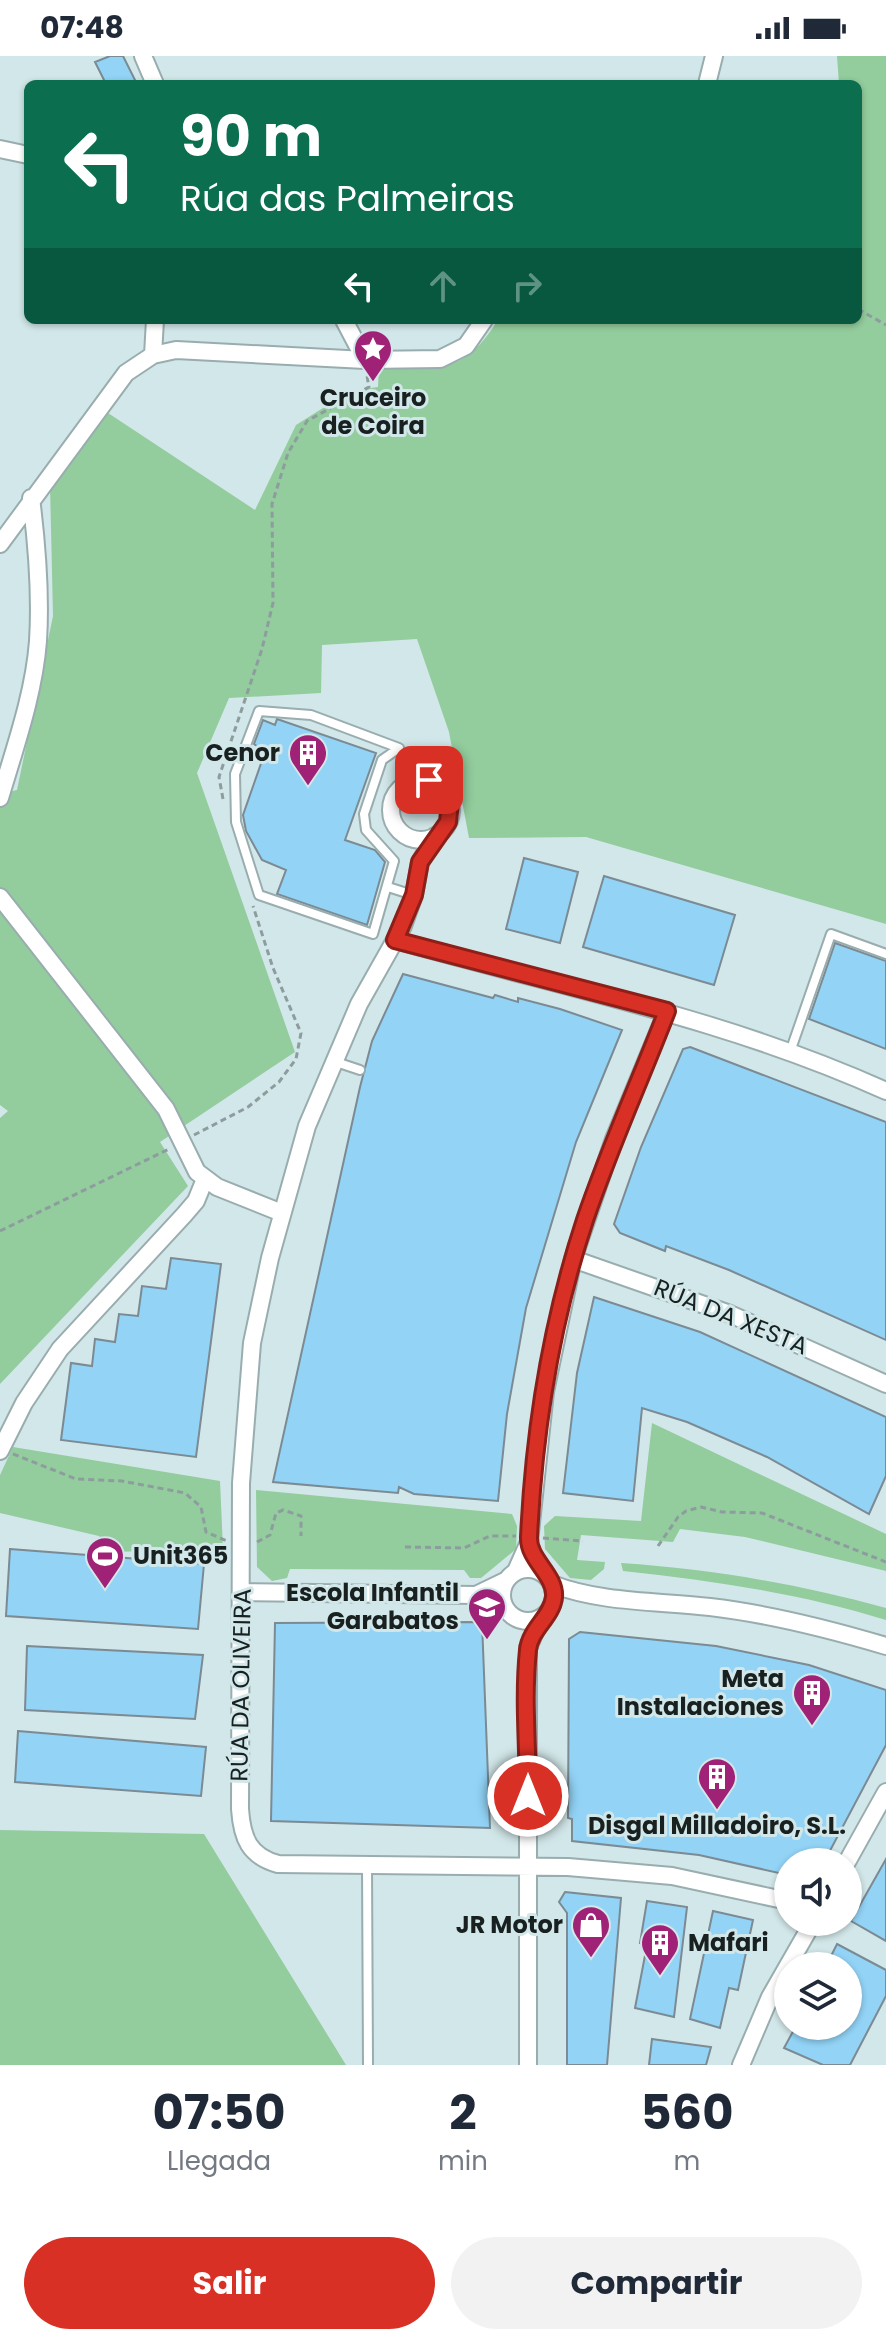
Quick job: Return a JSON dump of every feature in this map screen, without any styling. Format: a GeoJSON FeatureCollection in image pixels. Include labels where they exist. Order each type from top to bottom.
{"type":"FeatureCollection","features":[{"type":"Feature","properties":{"kind":"street"},"geometry":{"type":"LineString","coordinates":[[143,56],[153,80]]}},
{"type":"Feature","properties":{"kind":"street"},"geometry":{"type":"LineString","coordinates":[[708,80],[714,56]]}},
{"type":"Feature","properties":{"kind":"street"},"geometry":{"type":"LineString","coordinates":[[0,149],[24,154]]}},
{"type":"Feature","properties":{"kind":"street"},"geometry":{"type":"LineString","coordinates":[[153,355],[155,324]]}},
{"type":"Feature","properties":{"kind":"street"},"geometry":{"type":"LineString","coordinates":[[346,324],[365,360]]}},
{"type":"Feature","properties":{"kind":"street"},"geometry":{"type":"LineString","coordinates":[[0,544],[126,373],[153,355],[176,350],[365,360],[440,359],[466,346],[481,324]]}},
{"type":"Feature","properties":{"kind":"street"},"geometry":{"type":"LineString","coordinates":[[0,798],[25,713],[38,642],[38,557],[31,498]]}},
{"type":"Feature","properties":{"kind":"street","name":"RÚA DA OLIVEIRA"},"geometry":{"type":"LineString","coordinates":[[420,862],[410,838],[395,826],[391,806],[400,788],[419,780],[438,785],[450,802],[448,822],[435,836],[420,862],[414,895],[395,940],[332,1061],[295,1163],[246,1385],[241,1483],[240,1809],[245,1841],[264,1860],[278,1864],[528,1866],[672,1876],[774,1898]]}},
{"type":"Feature","properties":{"kind":"street"},"geometry":{"type":"LineString","coordinates":[[410,838],[435,836]]}},
{"type":"Feature","properties":{"kind":"street"},"geometry":{"type":"LineString","coordinates":[[0,897],[166,1109],[205,1179],[282,1213]]}},
{"type":"Feature","properties":{"kind":"street"},"geometry":{"type":"LineString","coordinates":[[395,940],[667,1011],[790,1052],[886,1091]]}},
{"type":"Feature","properties":{"kind":"street"},"geometry":{"type":"LineString","coordinates":[[528,2065],[528,1648],[501,1595],[530,1539],[545,1392],[573,1259],[614,1139],[667,1011]]}},
{"type":"Feature","properties":{"kind":"street"},"geometry":{"type":"LineString","coordinates":[[0,1450],[30,1393],[60,1349],[196,1201],[205,1179]]}},
{"type":"Feature","properties":{"kind":"street","name":"RÚA DA XESTA"},"geometry":{"type":"LineString","coordinates":[[573,1259],[730,1314],[886,1384]]}},
{"type":"Feature","properties":{"kind":"street"},"geometry":{"type":"LineString","coordinates":[[528,1648],[554,1592],[530,1539]]}},
{"type":"Feature","properties":{"kind":"street"},"geometry":{"type":"LineString","coordinates":[[476,1595],[531,1569],[582,1595],[715,1607],[839,1632],[886,1646]]}},
{"type":"Feature","properties":{"kind":"street"},"geometry":{"type":"LineString","coordinates":[[242,1592],[476,1595],[511,1615],[546,1614],[582,1595]]}},
{"type":"Feature","properties":{"kind":"street"},"geometry":{"type":"LineString","coordinates":[[855,1848],[886,1792]]}},
{"type":"Feature","properties":{"kind":"street"},"geometry":{"type":"LineString","coordinates":[[741,2065],[770,1997],[805,1936]]}},
{"type":"Feature","properties":{"kind":"lane"},"geometry":{"type":"LineString","coordinates":[[259,711],[311,715],[399,748],[382,760],[364,814],[366,830],[394,861],[388,887],[373,934],[259,895],[236,822],[235,774],[259,711]]}},
{"type":"Feature","properties":{"kind":"lane"},"geometry":{"type":"LineString","coordinates":[[388,887],[414,895]]}},
{"type":"Feature","properties":{"kind":"lane"},"geometry":{"type":"LineString","coordinates":[[790,1052],[831,934],[886,954]]}},
{"type":"Feature","properties":{"kind":"lane"},"geometry":{"type":"LineString","coordinates":[[332,1061],[360,1070]]}},
{"type":"Feature","properties":{"kind":"lane"},"geometry":{"type":"LineString","coordinates":[[367,1865],[368,2065]]}},
{"type":"Feature","properties":{"kind":"path"},"geometry":{"type":"LineString","coordinates":[[862,311],[886,325]]}},
{"type":"Feature","properties":{"kind":"path"},"geometry":{"type":"LineString","coordinates":[[224,804],[219,777],[262,649],[273,603],[272,504],[288,453],[307,421],[369,387],[365,360]]}},
{"type":"Feature","properties":{"kind":"path"},"geometry":{"type":"LineString","coordinates":[[0,1231],[248,1107],[279,1082],[296,1059],[301,1033],[273,968],[251,900]]}},
{"type":"Feature","properties":{"kind":"path"},"geometry":{"type":"LineString","coordinates":[[0,1450],[76,1479],[122,1481],[185,1493],[201,1507],[206,1532],[227,1541]]}},
{"type":"Feature","properties":{"kind":"path"},"geometry":{"type":"LineString","coordinates":[[658,1546],[678,1517],[693,1507],[701,1507],[722,1512],[762,1513],[886,1562]]}},
{"type":"Feature","properties":{"kind":"path"},"geometry":{"type":"LineString","coordinates":[[253,1543],[267,1539],[276,1513],[283,1510],[301,1516],[301,1536]]}},
{"type":"Feature","properties":{"kind":"path"},"geometry":{"type":"LineString","coordinates":[[405,1547],[464,1548],[490,1536],[583,1541]]}},
{"type":"Feature","properties":{"kind":"green space"},"geometry":{"type":"Polygon","coordinates":[[[837,56],[886,56],[886,924],[586,837],[469,838],[449,732],[417,639],[322,645],[321,693],[229,698],[197,773],[295,1052],[160,1142],[188,1186],[0,1384],[0,1118],[8,1111],[0,1105],[0,794],[17,790],[53,616],[50,485],[108,413],[255,510],[296,425],[350,391],[378,387],[379,366],[434,367],[460,360],[473,352],[495,324],[862,324],[862,80],[839,80],[837,56]]]}},
{"type":"Feature","properties":{"kind":"green space"},"geometry":{"type":"Polygon","coordinates":[[[652,1423],[886,1534],[886,1571],[745,1537],[680,1529],[673,1542],[581,1535],[577,1560],[605,1562],[604,1569],[591,1580],[570,1578],[545,1549],[544,1526],[555,1516],[641,1521],[652,1423]]]}},
{"type":"Feature","properties":{"kind":"green space"},"geometry":{"type":"Polygon","coordinates":[[[13,1447],[220,1481],[223,1549],[111,1552],[99,1536],[0,1513],[0,1475],[13,1447]]]}},
{"type":"Feature","properties":{"kind":"green space"},"geometry":{"type":"Polygon","coordinates":[[[256,1490],[512,1514],[517,1526],[516,1549],[481,1578],[470,1578],[464,1570],[290,1569],[287,1578],[272,1581],[257,1567],[256,1490]]]}},
{"type":"Feature","properties":{"kind":"green space"},"geometry":{"type":"Polygon","coordinates":[[[621,1563],[722,1574],[820,1592],[886,1608],[886,1620],[821,1602],[756,1589],[623,1571],[621,1563]]]}},
{"type":"Feature","properties":{"kind":"green space"},"geometry":{"type":"Polygon","coordinates":[[[0,1830],[204,1834],[346,2065],[0,2065],[0,1830]]]}},
{"type":"Feature","properties":{"kind":"building"},"geometry":{"type":"Polygon","coordinates":[[[110,56],[123,56],[135,80],[104,80],[95,62],[110,56]]]}},
{"type":"Feature","properties":{"kind":"building","name":"Cenor"},"geometry":{"type":"Polygon","coordinates":[[[277,719],[376,753],[345,840],[375,850],[385,862],[367,925],[277,894],[286,870],[262,860],[246,831],[243,815],[265,752],[254,744],[263,720],[275,725],[277,719]]]}},
{"type":"Feature","properties":{"kind":"building"},"geometry":{"type":"Polygon","coordinates":[[[524,858],[578,872],[560,943],[506,929],[524,858]]]}},
{"type":"Feature","properties":{"kind":"building"},"geometry":{"type":"Polygon","coordinates":[[[604,876],[735,915],[714,985],[583,947],[604,876]]]}},
{"type":"Feature","properties":{"kind":"building"},"geometry":{"type":"Polygon","coordinates":[[[835,943],[886,961],[886,1049],[809,1019],[835,943]]]}},
{"type":"Feature","properties":{"kind":"building"},"geometry":{"type":"Polygon","coordinates":[[[403,974],[493,998],[495,995],[518,1002],[518,998],[622,1030],[576,1142],[526,1308],[507,1414],[498,1501],[414,1494],[399,1487],[398,1493],[273,1482],[360,1087],[372,1041],[403,974]]]}},
{"type":"Feature","properties":{"kind":"building"},"geometry":{"type":"Polygon","coordinates":[[[690,1047],[886,1122],[886,1340],[729,1270],[666,1246],[665,1251],[620,1233],[614,1224],[641,1147],[683,1049],[690,1047]]]}},
{"type":"Feature","properties":{"kind":"building"},"geometry":{"type":"Polygon","coordinates":[[[171,1258],[221,1264],[196,1457],[61,1440],[71,1363],[92,1366],[95,1339],[115,1342],[119,1314],[138,1316],[142,1286],[166,1289],[171,1258]]]}},
{"type":"Feature","properties":{"kind":"building"},"geometry":{"type":"Polygon","coordinates":[[[594,1297],[700,1332],[886,1417],[886,1476],[869,1514],[767,1457],[687,1422],[642,1408],[633,1501],[563,1493],[577,1373],[594,1297]]]}},
{"type":"Feature","properties":{"kind":"building","name":"Unit365"},"geometry":{"type":"Polygon","coordinates":[[[10,1549],[204,1564],[198,1629],[6,1616],[10,1549]]]}},
{"type":"Feature","properties":{"kind":"building"},"geometry":{"type":"Polygon","coordinates":[[[482,1622],[490,1828],[271,1821],[275,1623],[482,1622]]]}},
{"type":"Feature","properties":{"kind":"building"},"geometry":{"type":"Polygon","coordinates":[[[580,1632],[716,1646],[809,1665],[886,1690],[886,1745],[831,1848],[774,1848],[774,1872],[699,1855],[572,1841],[572,1819],[568,1818],[569,1639],[580,1632]]]}},
{"type":"Feature","properties":{"kind":"building"},"geometry":{"type":"Polygon","coordinates":[[[27,1646],[203,1655],[195,1719],[25,1710],[27,1646]]]}},
{"type":"Feature","properties":{"kind":"building"},"geometry":{"type":"Polygon","coordinates":[[[18,1731],[206,1747],[201,1796],[15,1782],[18,1731]]]}},
{"type":"Feature","properties":{"kind":"building"},"geometry":{"type":"Polygon","coordinates":[[[886,1859],[886,1941],[862,1927],[862,1902],[886,1859]]]}},
{"type":"Feature","properties":{"kind":"building","name":"JR Motor"},"geometry":{"type":"Polygon","coordinates":[[[565,1892],[621,1898],[607,2065],[567,2065],[567,1913],[559,1902],[565,1892]]]}},
{"type":"Feature","properties":{"kind":"building","name":"Mafari"},"geometry":{"type":"Polygon","coordinates":[[[647,1901],[687,1907],[674,2017],[635,2008],[647,1945],[640,1943],[647,1901]]]}},
{"type":"Feature","properties":{"kind":"building"},"geometry":{"type":"Polygon","coordinates":[[[713,1911],[753,1920],[738,1990],[729,1988],[720,2028],[690,2019],[713,1911]]]}},
{"type":"Feature","properties":{"kind":"building"},"geometry":{"type":"Polygon","coordinates":[[[837,1944],[852,1952],[833,1952],[837,1944]]]}},
{"type":"Feature","properties":{"kind":"building"},"geometry":{"type":"Polygon","coordinates":[[[862,1957],[886,1970],[886,1996],[850,2065],[823,2065],[784,2048],[788,2040],[862,2040],[862,1957]]]}},
{"type":"Feature","properties":{"kind":"building"},"geometry":{"type":"Polygon","coordinates":[[[652,2039],[711,2047],[706,2065],[649,2065],[652,2039]]]}},
{"type":"Feature","properties":{"kind":"place","name":"Cruceiro de Coira"},"geometry":{"type":"Point","coordinates":[373,383]}},
{"type":"Feature","properties":{"kind":"place","name":"Cenor"},"geometry":{"type":"Point","coordinates":[308,787]}},
{"type":"Feature","properties":{"kind":"place","name":"Unit365"},"geometry":{"type":"Point","coordinates":[105,1590]}},
{"type":"Feature","properties":{"kind":"place","name":"Escola Infantil Garabatos"},"geometry":{"type":"Point","coordinates":[487,1641]}},
{"type":"Feature","properties":{"kind":"place","name":"Meta Instalaciones"},"geometry":{"type":"Point","coordinates":[812,1727]}},
{"type":"Feature","properties":{"kind":"place","name":"Disgal Milladoiro, S.L."},"geometry":{"type":"Point","coordinates":[717,1811]}},
{"type":"Feature","properties":{"kind":"place","name":"JR Motor"},"geometry":{"type":"Point","coordinates":[591,1959]}},
{"type":"Feature","properties":{"kind":"place","name":"Mafari"},"geometry":{"type":"Point","coordinates":[660,1977]}},
{"type":"Feature","properties":{"kind":"route"},"geometry":{"type":"LineString","coordinates":[[429,780],[446,792],[451,812],[448,822],[435,836],[420,862],[414,895],[395,940],[667,1011],[614,1139],[573,1259],[545,1392],[529,1542],[554,1592],[550,1609],[541,1618],[528,1648],[528,1796]]}}]}
